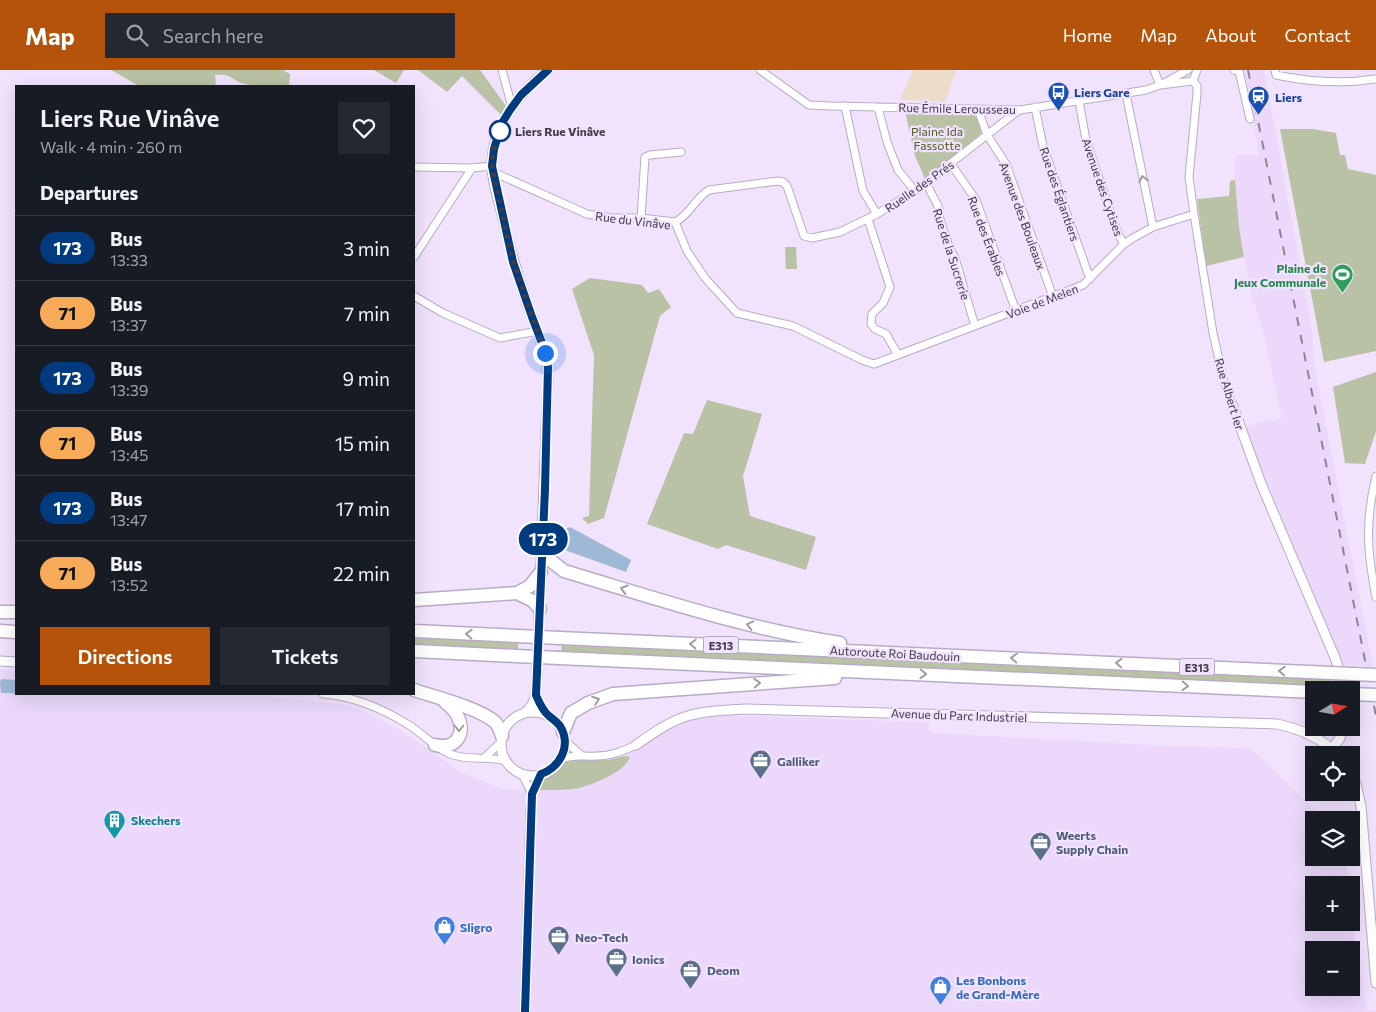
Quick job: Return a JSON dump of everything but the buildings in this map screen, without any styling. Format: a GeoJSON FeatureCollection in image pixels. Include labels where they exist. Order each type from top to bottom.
{"type":"FeatureCollection","features":[{"type":"Feature","properties":{"kind":"highway"},"geometry":{"type":"LineString","coordinates":[[542,547],[550,560],[564,571],[758,627],[815,639],[862,646],[881,652]]}},
{"type":"Feature","properties":{"kind":"highway"},"geometry":{"type":"LineString","coordinates":[[540,586],[550,575],[564,571]]}},
{"type":"Feature","properties":{"kind":"highway"},"geometry":{"type":"LineString","coordinates":[[415,600],[517,593],[530,586],[541,572]]}},
{"type":"Feature","properties":{"kind":"highway"},"geometry":{"type":"LineString","coordinates":[[517,593],[540,609]]}},
{"type":"Feature","properties":{"kind":"highway"},"geometry":{"type":"LineString","coordinates":[[0,612],[15,612]]}},
{"type":"Feature","properties":{"kind":"highway"},"geometry":{"type":"LineString","coordinates":[[0,631],[15,632]]}},
{"type":"Feature","properties":{"kind":"highway","name":"Autoroute Roi Baudouin"},"geometry":{"type":"LineString","coordinates":[[415,631],[1376,675]]}},
{"type":"Feature","properties":{"kind":"highway","name":"Autoroute Roi Baudouin"},"geometry":{"type":"LineString","coordinates":[[415,651],[1305,692]]}},
{"type":"Feature","properties":{"kind":"highway"},"geometry":{"type":"LineString","coordinates":[[564,736],[571,713],[588,703],[613,694],[749,683],[860,677],[874,672]]}},
{"type":"Feature","properties":{"kind":"highway"},"geometry":{"type":"LineString","coordinates":[[415,690],[463,706],[491,719],[498,725],[502,739]]}},
{"type":"Feature","properties":{"kind":"highway"},"geometry":{"type":"LineString","coordinates":[[1360,694],[1376,695]]}},
{"type":"Feature","properties":{"kind":"highway"},"geometry":{"type":"LineString","coordinates":[[436,745],[447,746],[453,744],[459,737],[460,731],[460,723],[456,714],[441,699]]}},
{"type":"Feature","properties":{"kind":"street"},"geometry":{"type":"LineString","coordinates":[[502,70],[512,107]]}},
{"type":"Feature","properties":{"kind":"street"},"geometry":{"type":"LineString","coordinates":[[484,758],[502,739],[510,721],[525,713],[532,705],[536,695],[548,378],[545,353],[513,262],[492,169],[494,149],[502,123],[525,91],[548,70]]}},
{"type":"Feature","properties":{"kind":"street","name":"Rue Émile Lerousseau"},"geometry":{"type":"LineString","coordinates":[[760,70],[809,105],[878,107],[1020,110],[1126,94],[1160,85],[1193,81]]}},
{"type":"Feature","properties":{"kind":"street"},"geometry":{"type":"LineString","coordinates":[[1154,70],[1160,85],[1188,70]]}},
{"type":"Feature","properties":{"kind":"street"},"geometry":{"type":"LineString","coordinates":[[1193,81],[1197,70]]}},
{"type":"Feature","properties":{"kind":"street"},"geometry":{"type":"LineString","coordinates":[[1234,70],[1239,71],[1250,119]]}},
{"type":"Feature","properties":{"kind":"street"},"geometry":{"type":"LineString","coordinates":[[1275,70],[1276,76],[1313,81],[1360,82],[1376,79]]}},
{"type":"Feature","properties":{"kind":"street","name":"Rue Albert Ier"},"geometry":{"type":"LineString","coordinates":[[1193,81],[1197,86],[1198,93],[1189,176],[1213,333],[1224,382],[1259,478],[1336,660],[1342,681]]}},
{"type":"Feature","properties":{"kind":"street"},"geometry":{"type":"LineString","coordinates":[[1126,94],[1153,227]]}},
{"type":"Feature","properties":{"kind":"street","name":"Avenue des Cytises"},"geometry":{"type":"LineString","coordinates":[[1079,101],[1086,140],[1118,234],[1124,244]]}},
{"type":"Feature","properties":{"kind":"street"},"geometry":{"type":"LineString","coordinates":[[845,106],[863,191],[877,214]]}},
{"type":"Feature","properties":{"kind":"street"},"geometry":{"type":"LineString","coordinates":[[878,107],[887,142],[898,170],[915,191]]}},
{"type":"Feature","properties":{"kind":"street","name":"Rue des Églantiers"},"geometry":{"type":"LineString","coordinates":[[1035,107],[1043,146],[1090,279]]}},
{"type":"Feature","properties":{"kind":"street","name":"Avenue des Bouleaux"},"geometry":{"type":"LineString","coordinates":[[978,109],[987,135],[1006,164],[1053,297]]}},
{"type":"Feature","properties":{"kind":"street","name":"Ruelle des Prés"},"geometry":{"type":"LineString","coordinates":[[675,222],[685,217],[702,195],[710,190],[778,181],[784,182],[788,186],[806,238],[840,232],[868,219],[915,191],[1020,110]]}},
{"type":"Feature","properties":{"kind":"street"},"geometry":{"type":"LineString","coordinates":[[641,218],[645,157],[681,152]]}},
{"type":"Feature","properties":{"kind":"street","name":"Rue des Érables"},"geometry":{"type":"LineString","coordinates":[[951,164],[976,200],[1016,311]]}},
{"type":"Feature","properties":{"kind":"street"},"geometry":{"type":"LineString","coordinates":[[415,167],[492,169]]}},
{"type":"Feature","properties":{"kind":"street"},"geometry":{"type":"LineString","coordinates":[[415,254],[472,168]]}},
{"type":"Feature","properties":{"kind":"street","name":"Rue du Vinâve"},"geometry":{"type":"LineString","coordinates":[[492,169],[587,214],[612,218],[641,218],[675,222],[687,251],[705,278],[736,313],[793,326],[874,364]]}},
{"type":"Feature","properties":{"kind":"street","name":"Rue de la Sucrerie"},"geometry":{"type":"LineString","coordinates":[[926,183],[939,208],[939,216],[975,326]]}},
{"type":"Feature","properties":{"kind":"street","name":"Voie de Melen"},"geometry":{"type":"LineString","coordinates":[[874,364],[1083,285],[1124,244],[1153,227],[1194,214]]}},
{"type":"Feature","properties":{"kind":"street"},"geometry":{"type":"LineString","coordinates":[[868,219],[890,287],[883,303],[874,310],[870,320],[875,329],[886,334],[898,355]]}},
{"type":"Feature","properties":{"kind":"street"},"geometry":{"type":"LineString","coordinates":[[415,297],[443,313],[500,338],[538,332]]}},
{"type":"Feature","properties":{"kind":"street"},"geometry":{"type":"LineString","coordinates":[[1376,476],[1370,502],[1367,537],[1376,597]]}},
{"type":"Feature","properties":{"kind":"street"},"geometry":{"type":"LineString","coordinates":[[0,661],[15,662]]}},
{"type":"Feature","properties":{"kind":"street"},"geometry":{"type":"LineString","coordinates":[[329,695],[361,700],[410,725],[454,756],[506,761]]}},
{"type":"Feature","properties":{"kind":"street"},"geometry":{"type":"LineString","coordinates":[[536,695],[542,708],[557,722],[564,736],[582,755]]}},
{"type":"Feature","properties":{"kind":"street","name":"Avenue du Parc Industriel"},"geometry":{"type":"LineString","coordinates":[[561,759],[582,755],[609,755],[621,752],[636,745],[656,731],[690,715],[746,709],[1277,724],[1297,729],[1315,737],[1327,746]]}},
{"type":"Feature","properties":{"kind":"street"},"geometry":{"type":"LineString","coordinates":[[525,713],[537,712],[548,715]]}},
{"type":"Feature","properties":{"kind":"street"},"geometry":{"type":"LineString","coordinates":[[519,772],[528,775],[549,772],[561,759],[564,751],[564,736]]}},
{"type":"Feature","properties":{"kind":"street"},"geometry":{"type":"LineString","coordinates":[[502,739],[503,753],[506,761],[524,778],[532,794]]}},
{"type":"Feature","properties":{"kind":"street"},"geometry":{"type":"LineString","coordinates":[[525,1012],[531,808],[532,794],[541,774]]}},
{"type":"Feature","properties":{"kind":"street"},"geometry":{"type":"LineString","coordinates":[[1360,801],[1376,982]]}},
{"type":"Feature","properties":{"kind":"shaded area"},"geometry":{"type":"Polygon","coordinates":[[[913,70],[956,70],[948,95],[946,96],[946,102],[900,100],[913,70]]]}},
{"type":"Feature","properties":{"kind":"shaded area"},"geometry":{"type":"Polygon","coordinates":[[[1245,70],[1264,70],[1312,330],[1314,364],[1373,667],[1341,665],[1331,636],[1244,427],[1282,418],[1262,326],[1251,295],[1239,227],[1235,180],[1236,155],[1259,155],[1245,70]]]}},
{"type":"Feature","properties":{"kind":"shaded area"},"geometry":{"type":"Polygon","coordinates":[[[0,669],[15,671],[15,695],[251,695],[347,705],[397,728],[463,773],[502,789],[536,790],[630,757],[625,756],[659,733],[689,718],[718,715],[918,722],[929,723],[929,730],[936,733],[1170,746],[1250,748],[1317,811],[1305,811],[1305,866],[1345,866],[1349,876],[1305,876],[1305,931],[1354,931],[1355,941],[1305,941],[1305,996],[1360,996],[1360,972],[1367,1010],[1376,1010],[1376,1012],[0,1012],[0,669]]]}},
{"type":"Feature","properties":{"kind":"green space"},"geometry":{"type":"Polygon","coordinates":[[[111,70],[283,70],[290,74],[289,85],[250,85],[241,83],[229,76],[215,75],[216,85],[137,85],[111,70]]]}},
{"type":"Feature","properties":{"kind":"green space"},"geometry":{"type":"Polygon","coordinates":[[[374,70],[404,70],[396,83],[374,70]]]}},
{"type":"Feature","properties":{"kind":"green space"},"geometry":{"type":"Polygon","coordinates":[[[418,70],[480,70],[506,106],[501,115],[462,76],[447,92],[418,70]]]}},
{"type":"Feature","properties":{"kind":"green space","name":"Plaine Ida Fassotte"},"geometry":{"type":"Polygon","coordinates":[[[905,111],[974,114],[980,122],[981,133],[926,181],[915,156],[905,111]]]}},
{"type":"Feature","properties":{"kind":"green space"},"geometry":{"type":"Polygon","coordinates":[[[1280,129],[1313,129],[1336,133],[1340,155],[1345,155],[1348,169],[1376,175],[1376,351],[1324,362],[1280,129]]]}},
{"type":"Feature","properties":{"kind":"green space"},"geometry":{"type":"Polygon","coordinates":[[[1235,180],[1244,257],[1206,266],[1197,199],[1229,196],[1230,181],[1235,180]]]}},
{"type":"Feature","properties":{"kind":"green space"},"geometry":{"type":"Polygon","coordinates":[[[785,247],[796,247],[797,269],[786,269],[785,247]]]}},
{"type":"Feature","properties":{"kind":"green space"},"geometry":{"type":"Polygon","coordinates":[[[590,278],[642,285],[648,293],[659,289],[671,307],[660,316],[604,518],[588,524],[582,518],[589,516],[594,355],[572,289],[590,278]]]}},
{"type":"Feature","properties":{"kind":"green space"},"geometry":{"type":"Polygon","coordinates":[[[1376,372],[1376,431],[1365,464],[1345,463],[1333,387],[1376,372]]]}},
{"type":"Feature","properties":{"kind":"green space"},"geometry":{"type":"Polygon","coordinates":[[[707,400],[762,414],[743,476],[750,516],[816,537],[806,570],[726,545],[718,549],[647,524],[684,433],[693,434],[707,400]]]}},
{"type":"Feature","properties":{"kind":"green space"},"geometry":{"type":"Polygon","coordinates":[[[415,635],[518,639],[518,652],[415,646],[415,635]]]}},
{"type":"Feature","properties":{"kind":"green space"},"geometry":{"type":"Polygon","coordinates":[[[562,642],[1330,677],[1330,681],[1305,681],[1305,689],[561,653],[562,642]]]}},
{"type":"Feature","properties":{"kind":"green space"},"geometry":{"type":"Polygon","coordinates":[[[625,756],[630,757],[618,771],[591,784],[580,788],[536,790],[540,780],[558,771],[568,760],[577,757],[582,759],[608,760],[625,756]]]}},
{"type":"Feature","properties":{"kind":"water"},"geometry":{"type":"Polygon","coordinates":[[[570,527],[631,560],[626,572],[559,548],[558,532],[570,527]]]}},
{"type":"Feature","properties":{"kind":"water"},"geometry":{"type":"Polygon","coordinates":[[[2,679],[15,680],[15,693],[1,693],[0,681],[2,679]]]}},
{"type":"Feature","properties":{"kind":"railway"},"geometry":{"type":"LineString","coordinates":[[1248,70],[1376,716]]}},
{"type":"Feature","properties":{"kind":"bus line","name":"173"},"geometry":{"type":"LineString","coordinates":[[525,1012],[532,794],[541,774],[549,772],[561,759],[565,741],[563,732],[557,722],[542,708],[536,695],[548,367],[542,343],[516,274],[492,166],[494,149],[502,123],[521,95],[548,70]]}},
{"type":"Feature","properties":{"kind":"place","name":"Liers Gare"},"geometry":{"type":"Point","coordinates":[1058,111]}},
{"type":"Feature","properties":{"kind":"place","name":"Liers"},"geometry":{"type":"Point","coordinates":[1259,116]}},
{"type":"Feature","properties":{"kind":"place","name":"Liers Rue Vinâve"},"geometry":{"type":"Point","coordinates":[500,131]}},
{"type":"Feature","properties":{"kind":"place","name":"Plaine de Jeux Communale"},"geometry":{"type":"Point","coordinates":[1342,294]}},
{"type":"Feature","properties":{"kind":"place","name":"Galliker"},"geometry":{"type":"Point","coordinates":[761,780]}},
{"type":"Feature","properties":{"kind":"place","name":"Skechers"},"geometry":{"type":"Point","coordinates":[115,839]}},
{"type":"Feature","properties":{"kind":"place","name":"Weerts Supply Chain"},"geometry":{"type":"Point","coordinates":[1040,861]}},
{"type":"Feature","properties":{"kind":"place","name":"Sligro"},"geometry":{"type":"Point","coordinates":[444,946]}},
{"type":"Feature","properties":{"kind":"place","name":"Neo-Tech"},"geometry":{"type":"Point","coordinates":[559,956]}},
{"type":"Feature","properties":{"kind":"place","name":"Ionics"},"geometry":{"type":"Point","coordinates":[616,978]}},
{"type":"Feature","properties":{"kind":"place","name":"Deom"},"geometry":{"type":"Point","coordinates":[691,989]}},
{"type":"Feature","properties":{"kind":"place","name":"Les Bonbons de Grand-Mère"},"geometry":{"type":"Point","coordinates":[940,1006]}},
{"type":"Feature","properties":{"kind":"route"},"geometry":{"type":"LineString","coordinates":[[500,131],[494,149],[493,172],[516,274],[545,353]]}}]}
